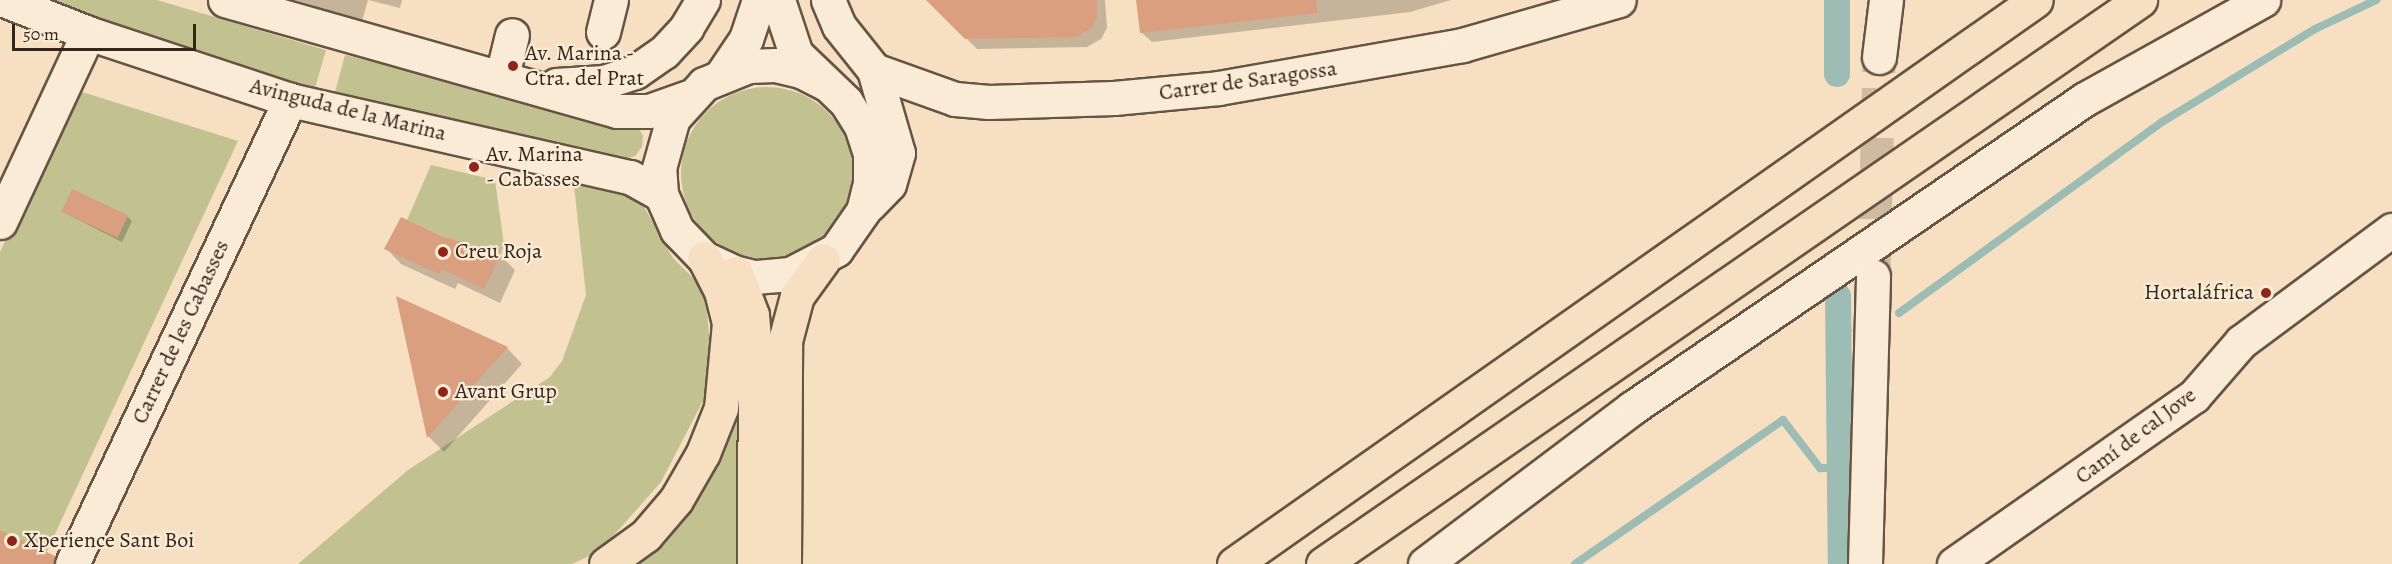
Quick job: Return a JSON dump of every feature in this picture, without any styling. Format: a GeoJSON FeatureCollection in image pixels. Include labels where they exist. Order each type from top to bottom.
{"type":"FeatureCollection","features":[{"type":"Feature","properties":{"kind":"highway"},"geometry":{"type":"LineString","coordinates":[[1234,564],[2036,0]]}},
{"type":"Feature","properties":{"kind":"highway"},"geometry":{"type":"LineString","coordinates":[[1323,564],[1446,482],[2140,0]]}},
{"type":"Feature","properties":{"kind":"highway"},"geometry":{"type":"LineString","coordinates":[[606,564],[646,535],[676,500],[703,453],[721,408],[729,323],[721,291],[704,258]]}},
{"type":"Feature","properties":{"kind":"highway"},"geometry":{"type":"LineString","coordinates":[[784,564],[784,403],[790,319],[797,296],[823,260]]}},
{"type":"Feature","properties":{"kind":"highway"},"geometry":{"type":"LineString","coordinates":[[736,273],[752,315],[755,349],[754,564]]}},
{"type":"Feature","properties":{"kind":"highway"},"geometry":{"type":"LineString","coordinates":[[784,403],[793,445],[801,564]]}},
{"type":"Feature","properties":{"kind":"highway"},"geometry":{"type":"LineString","coordinates":[[1347,564],[1446,482]]}},
{"type":"Feature","properties":{"kind":"street","name":"Avinguda de la Marina"},"geometry":{"type":"LineString","coordinates":[[4,0],[88,33],[290,100],[630,177],[661,194]]}},
{"type":"Feature","properties":{"kind":"street"},"geometry":{"type":"LineString","coordinates":[[225,0],[502,76],[577,101],[627,111],[649,111],[688,97],[723,73],[748,66],[775,65],[801,71],[825,83]]}},
{"type":"Feature","properties":{"kind":"street"},"geometry":{"type":"LineString","coordinates":[[603,32],[611,0]]}},
{"type":"Feature","properties":{"kind":"street"},"geometry":{"type":"LineString","coordinates":[[539,87],[604,82],[635,72],[664,51],[686,28],[703,0]]}},
{"type":"Feature","properties":{"kind":"street"},"geometry":{"type":"LineString","coordinates":[[723,73],[746,39],[759,0]]}},
{"type":"Feature","properties":{"kind":"street"},"geometry":{"type":"LineString","coordinates":[[778,0],[796,54],[846,102],[861,126],[870,154],[870,183],[863,211]]}},
{"type":"Feature","properties":{"kind":"street"},"geometry":{"type":"LineString","coordinates":[[688,97],[673,118],[663,142],[659,168],[661,194],[677,230],[704,258],[736,273],[790,274],[823,260],[847,238],[863,211],[889,184],[898,153],[874,70],[840,26],[828,0]]}},
{"type":"Feature","properties":{"kind":"street","name":"Carrer de Saragossa"},"geometry":{"type":"LineString","coordinates":[[874,70],[955,99],[989,102],[1126,97],[1230,86],[1462,45],[1618,0]]}},
{"type":"Feature","properties":{"kind":"street"},"geometry":{"type":"LineString","coordinates":[[1879,57],[1886,0]]}},
{"type":"Feature","properties":{"kind":"street"},"geometry":{"type":"LineString","coordinates":[[1425,564],[1632,408],[2075,106],[2263,0]]}},
{"type":"Feature","properties":{"kind":"street"},"geometry":{"type":"LineString","coordinates":[[0,222],[88,33]]}},
{"type":"Feature","properties":{"kind":"street"},"geometry":{"type":"LineString","coordinates":[[502,76],[512,35]]}},
{"type":"Feature","properties":{"kind":"street","name":"Carrer de les Cabasses"},"geometry":{"type":"LineString","coordinates":[[72,564],[290,100]]}},
{"type":"Feature","properties":{"kind":"street","name":"Camí de cal Jove"},"geometry":{"type":"LineString","coordinates":[[1954,564],[2194,396],[2241,342],[2392,230]]}},
{"type":"Feature","properties":{"kind":"street"},"geometry":{"type":"LineString","coordinates":[[1865,564],[1873,276]]}},
{"type":"Feature","properties":{"kind":"shaded area"},"geometry":{"type":"Polygon","coordinates":[[[36,0],[157,0],[326,50],[315,88],[209,58],[36,0]]]}},
{"type":"Feature","properties":{"kind":"shaded area"},"geometry":{"type":"Polygon","coordinates":[[[345,55],[638,126],[643,136],[642,147],[635,156],[624,159],[335,92],[345,55]]]}},
{"type":"Feature","properties":{"kind":"shaded area"},"geometry":{"type":"Polygon","coordinates":[[[767,87],[800,94],[815,102],[827,113],[838,125],[846,140],[853,173],[846,206],[838,221],[827,233],[815,244],[800,252],[767,259],[734,252],[719,244],[707,233],[696,221],[688,206],[681,173],[688,140],[696,125],[707,113],[719,102],[734,94],[767,87]]]}},
{"type":"Feature","properties":{"kind":"shaded area"},"geometry":{"type":"Polygon","coordinates":[[[76,90],[238,141],[41,564],[0,564],[0,252],[76,90]]]}},
{"type":"Feature","properties":{"kind":"shaded area"},"geometry":{"type":"Polygon","coordinates":[[[431,165],[495,180],[504,245],[501,254],[442,236],[407,220],[431,165]]]}},
{"type":"Feature","properties":{"kind":"shaded area"},"geometry":{"type":"Polygon","coordinates":[[[573,176],[620,187],[644,207],[673,258],[705,290],[712,364],[705,397],[661,482],[600,551],[572,564],[298,564],[408,470],[550,377],[562,361],[586,295],[573,176]]]}},
{"type":"Feature","properties":{"kind":"shaded area"},"geometry":{"type":"Polygon","coordinates":[[[738,351],[740,564],[624,564],[663,531],[738,351]]]}},
{"type":"Feature","properties":{"kind":"building"},"geometry":{"type":"Polygon","coordinates":[[[926,0],[1097,0],[1097,17],[1091,28],[1076,37],[965,39],[926,0]]]}},
{"type":"Feature","properties":{"kind":"building"},"geometry":{"type":"Polygon","coordinates":[[[1136,0],[1316,0],[1317,13],[1140,33],[1136,0]]]}},
{"type":"Feature","properties":{"kind":"building"},"geometry":{"type":"Polygon","coordinates":[[[72,189],[128,215],[118,238],[61,212],[72,189]]]}},
{"type":"Feature","properties":{"kind":"building","name":"Creu Roja"},"geometry":{"type":"Polygon","coordinates":[[[401,217],[442,236],[501,254],[484,289],[442,269],[439,274],[384,249],[401,217]]]}},
{"type":"Feature","properties":{"kind":"building","name":"Avant Grup"},"geometry":{"type":"Polygon","coordinates":[[[396,296],[508,347],[427,438],[396,296]]]}},
{"type":"Feature","properties":{"kind":"building","name":"Xperience Sant Boi"},"geometry":{"type":"Polygon","coordinates":[[[0,530],[55,556],[54,564],[0,564],[0,530]]]}},
{"type":"Feature","properties":{"kind":"waterway"},"geometry":{"type":"LineString","coordinates":[[1837,0],[1837,74]]}},
{"type":"Feature","properties":{"kind":"waterway"},"geometry":{"type":"LineString","coordinates":[[1899,313],[2162,122],[2315,29],[2376,0]]}},
{"type":"Feature","properties":{"kind":"waterway"},"geometry":{"type":"LineString","coordinates":[[1838,296],[1841,564]]}},
{"type":"Feature","properties":{"kind":"waterway"},"geometry":{"type":"LineString","coordinates":[[1839,332],[1848,330]]}},
{"type":"Feature","properties":{"kind":"waterway"},"geometry":{"type":"LineString","coordinates":[[1575,564],[1783,420],[1820,468],[1842,468]]}},
{"type":"Feature","properties":{"kind":"tunnel"},"geometry":{"type":"LineString","coordinates":[[1874,268],[1879,57]]}},
{"type":"Feature","properties":{"kind":"place","name":"Av. Marina - Ctra. del Prat"},"geometry":{"type":"Point","coordinates":[513,66]}},
{"type":"Feature","properties":{"kind":"place","name":"Av. Marina - Cabasses"},"geometry":{"type":"Point","coordinates":[474,167]}},
{"type":"Feature","properties":{"kind":"place","name":"Creu Roja"},"geometry":{"type":"Point","coordinates":[443,252]}},
{"type":"Feature","properties":{"kind":"place","name":"Hortaláfrica"},"geometry":{"type":"Point","coordinates":[2266,293]}},
{"type":"Feature","properties":{"kind":"place","name":"Avant Grup"},"geometry":{"type":"Point","coordinates":[443,392]}},
{"type":"Feature","properties":{"kind":"place","name":"Xperience Sant Boi"},"geometry":{"type":"Point","coordinates":[12,541]}}]}
